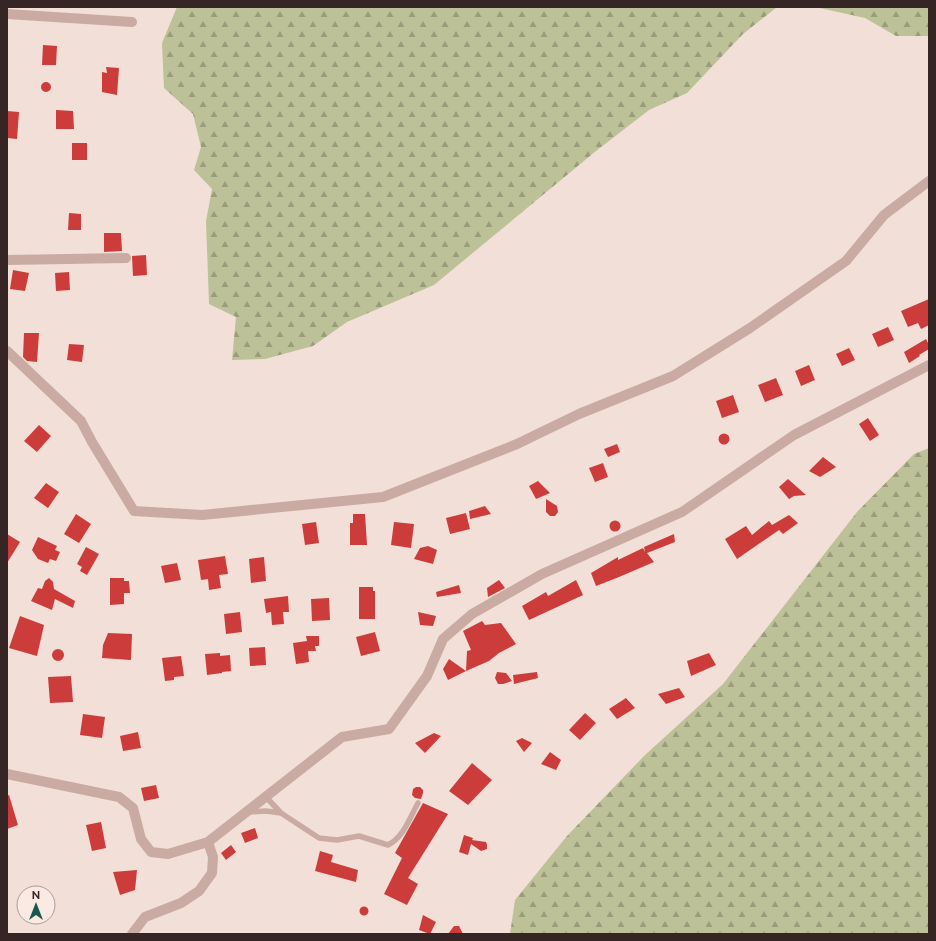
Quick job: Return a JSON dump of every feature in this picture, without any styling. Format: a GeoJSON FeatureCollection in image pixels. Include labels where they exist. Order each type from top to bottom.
{"type":"FeatureCollection","features":[{"type":"Feature","properties":{"kind":"street"},"geometry":{"type":"LineString","coordinates":[[7,14],[132,22]]}},
{"type":"Feature","properties":{"kind":"street"},"geometry":{"type":"LineString","coordinates":[[7,351],[81,421],[134,511],[202,515],[383,497],[517,444],[579,414],[673,376],[750,328],[846,261],[884,215],[929,181]]}},
{"type":"Feature","properties":{"kind":"street"},"geometry":{"type":"LineString","coordinates":[[7,260],[126,258]]}},
{"type":"Feature","properties":{"kind":"street"},"geometry":{"type":"LineString","coordinates":[[7,774],[119,797],[133,808],[141,839],[151,852],[168,854],[208,842],[342,737],[389,729],[427,676],[442,639],[472,614],[542,574],[682,512],[794,434],[929,365]]}},
{"type":"Feature","properties":{"kind":"street"},"geometry":{"type":"LineString","coordinates":[[132,934],[145,917],[181,903],[199,891],[212,874],[213,857],[208,842]]}},
{"type":"Feature","properties":{"kind":"lane"},"geometry":{"type":"LineString","coordinates":[[266,797],[281,813],[319,838],[337,840],[359,836],[388,845],[394,842],[400,835],[418,803]]}},
{"type":"Feature","properties":{"kind":"lane"},"geometry":{"type":"LineString","coordinates":[[247,812],[266,811],[281,813]]}},
{"type":"Feature","properties":{"kind":"green space"},"geometry":{"type":"Polygon","coordinates":[[[177,7],[777,7],[743,34],[687,93],[649,110],[596,151],[434,285],[347,322],[313,346],[265,359],[232,360],[236,317],[209,304],[206,221],[212,189],[194,170],[201,147],[193,114],[164,88],[162,43],[177,7]]]}},
{"type":"Feature","properties":{"kind":"green space"},"geometry":{"type":"Polygon","coordinates":[[[815,7],[929,7],[929,36],[896,36],[865,18],[815,7]]]}},
{"type":"Feature","properties":{"kind":"green space"},"geometry":{"type":"Polygon","coordinates":[[[929,448],[929,934],[510,934],[515,900],[567,836],[644,756],[723,684],[857,512],[914,454],[929,448]]]}},
{"type":"Feature","properties":{"kind":"building"},"geometry":{"type":"Polygon","coordinates":[[[43,45],[57,46],[56,65],[42,65],[43,45]]]}},
{"type":"Feature","properties":{"kind":"building"},"geometry":{"type":"Polygon","coordinates":[[[106,67],[119,68],[117,95],[102,92],[102,72],[107,73],[106,67]]]}},
{"type":"Feature","properties":{"kind":"building"},"geometry":{"type":"Polygon","coordinates":[[[44,82],[48,82],[50,83],[50,91],[44,92],[41,89],[41,85],[44,82]]]}},
{"type":"Feature","properties":{"kind":"building"},"geometry":{"type":"Polygon","coordinates":[[[56,110],[73,111],[74,129],[56,129],[56,110]]]}},
{"type":"Feature","properties":{"kind":"building"},"geometry":{"type":"Polygon","coordinates":[[[7,111],[19,112],[17,139],[7,138],[7,111]]]}},
{"type":"Feature","properties":{"kind":"building"},"geometry":{"type":"Polygon","coordinates":[[[72,143],[87,143],[87,160],[72,160],[72,143]]]}},
{"type":"Feature","properties":{"kind":"building"},"geometry":{"type":"Polygon","coordinates":[[[69,213],[81,214],[81,230],[68,230],[69,213]]]}},
{"type":"Feature","properties":{"kind":"building"},"geometry":{"type":"Polygon","coordinates":[[[104,233],[121,233],[122,251],[104,252],[104,233]]]}},
{"type":"Feature","properties":{"kind":"building"},"geometry":{"type":"Polygon","coordinates":[[[146,255],[147,275],[133,276],[132,256],[146,255]]]}},
{"type":"Feature","properties":{"kind":"building"},"geometry":{"type":"Polygon","coordinates":[[[13,270],[29,273],[25,291],[10,289],[13,270]]]}},
{"type":"Feature","properties":{"kind":"building"},"geometry":{"type":"Polygon","coordinates":[[[69,272],[70,290],[56,291],[55,273],[69,272]]]}},
{"type":"Feature","properties":{"kind":"building"},"geometry":{"type":"Polygon","coordinates":[[[929,299],[929,325],[921,329],[918,323],[908,327],[901,311],[929,299]]]}},
{"type":"Feature","properties":{"kind":"building"},"geometry":{"type":"Polygon","coordinates":[[[888,327],[894,340],[878,347],[872,334],[888,327]]]}},
{"type":"Feature","properties":{"kind":"building"},"geometry":{"type":"Polygon","coordinates":[[[24,333],[39,333],[37,362],[27,361],[23,357],[24,333]]]}},
{"type":"Feature","properties":{"kind":"building"},"geometry":{"type":"Polygon","coordinates":[[[926,339],[929,349],[909,363],[904,352],[926,339]]]}},
{"type":"Feature","properties":{"kind":"building"},"geometry":{"type":"Polygon","coordinates":[[[69,344],[84,345],[82,362],[67,360],[69,344]]]}},
{"type":"Feature","properties":{"kind":"building"},"geometry":{"type":"Polygon","coordinates":[[[849,348],[855,360],[842,366],[836,354],[849,348]]]}},
{"type":"Feature","properties":{"kind":"building"},"geometry":{"type":"Polygon","coordinates":[[[809,365],[815,380],[801,386],[795,371],[809,365]]]}},
{"type":"Feature","properties":{"kind":"building"},"geometry":{"type":"Polygon","coordinates":[[[776,378],[783,395],[765,402],[758,385],[776,378]]]}},
{"type":"Feature","properties":{"kind":"building"},"geometry":{"type":"Polygon","coordinates":[[[733,395],[739,412],[722,418],[716,401],[733,395]]]}},
{"type":"Feature","properties":{"kind":"building"},"geometry":{"type":"Polygon","coordinates":[[[868,418],[879,435],[870,441],[859,424],[868,418]]]}},
{"type":"Feature","properties":{"kind":"building"},"geometry":{"type":"Polygon","coordinates":[[[39,425],[51,436],[37,452],[24,441],[39,425]]]}},
{"type":"Feature","properties":{"kind":"building"},"geometry":{"type":"Polygon","coordinates":[[[724,433],[728,435],[730,439],[728,443],[724,445],[720,443],[718,439],[720,435],[724,433]]]}},
{"type":"Feature","properties":{"kind":"building"},"geometry":{"type":"Polygon","coordinates":[[[617,444],[620,452],[608,457],[604,449],[617,444]]]}},
{"type":"Feature","properties":{"kind":"building"},"geometry":{"type":"Polygon","coordinates":[[[823,457],[836,467],[820,477],[809,471],[823,457]]]}},
{"type":"Feature","properties":{"kind":"building"},"geometry":{"type":"Polygon","coordinates":[[[603,463],[608,477],[595,482],[589,468],[603,463]]]}},
{"type":"Feature","properties":{"kind":"building"},"geometry":{"type":"Polygon","coordinates":[[[788,479],[806,495],[794,496],[789,499],[779,487],[788,479]]]}},
{"type":"Feature","properties":{"kind":"building"},"geometry":{"type":"Polygon","coordinates":[[[538,481],[550,493],[536,499],[529,486],[538,481]]]}},
{"type":"Feature","properties":{"kind":"building"},"geometry":{"type":"Polygon","coordinates":[[[46,483],[59,492],[48,508],[34,498],[46,483]]]}},
{"type":"Feature","properties":{"kind":"building"},"geometry":{"type":"Polygon","coordinates":[[[546,499],[557,506],[558,512],[555,516],[550,516],[546,512],[546,499]]]}},
{"type":"Feature","properties":{"kind":"building"},"geometry":{"type":"Polygon","coordinates":[[[485,506],[491,514],[470,519],[469,511],[485,506]]]}},
{"type":"Feature","properties":{"kind":"building"},"geometry":{"type":"Polygon","coordinates":[[[466,513],[470,529],[450,534],[446,518],[466,513]]]}},
{"type":"Feature","properties":{"kind":"building"},"geometry":{"type":"Polygon","coordinates":[[[76,514],[91,524],[79,543],[64,534],[76,514]]]}},
{"type":"Feature","properties":{"kind":"building"},"geometry":{"type":"Polygon","coordinates":[[[353,514],[365,514],[367,545],[350,545],[350,523],[353,523],[353,514]]]}},
{"type":"Feature","properties":{"kind":"building"},"geometry":{"type":"Polygon","coordinates":[[[789,515],[798,523],[783,534],[779,530],[737,559],[725,539],[746,526],[752,535],[769,521],[772,525],[789,515]]]}},
{"type":"Feature","properties":{"kind":"building"},"geometry":{"type":"Polygon","coordinates":[[[613,521],[617,521],[619,522],[619,530],[613,531],[610,528],[610,524],[613,521]]]}},
{"type":"Feature","properties":{"kind":"building"},"geometry":{"type":"Polygon","coordinates":[[[316,522],[319,543],[305,545],[302,524],[316,522]]]}},
{"type":"Feature","properties":{"kind":"building"},"geometry":{"type":"Polygon","coordinates":[[[394,522],[414,524],[411,548],[391,545],[394,522]]]}},
{"type":"Feature","properties":{"kind":"building"},"geometry":{"type":"Polygon","coordinates":[[[7,534],[20,542],[7,563],[7,534]]]}},
{"type":"Feature","properties":{"kind":"building"},"geometry":{"type":"Polygon","coordinates":[[[674,534],[675,542],[647,553],[654,562],[596,586],[591,573],[618,557],[618,560],[643,548],[645,552],[644,547],[674,534]]]}},
{"type":"Feature","properties":{"kind":"building"},"geometry":{"type":"Polygon","coordinates":[[[38,537],[57,546],[55,550],[60,552],[56,561],[50,559],[48,563],[38,559],[32,550],[38,537]]]}},
{"type":"Feature","properties":{"kind":"building"},"geometry":{"type":"Polygon","coordinates":[[[428,546],[437,550],[433,564],[414,559],[420,548],[428,546]]]}},
{"type":"Feature","properties":{"kind":"building"},"geometry":{"type":"Polygon","coordinates":[[[86,547],[99,554],[87,575],[80,571],[82,567],[77,564],[86,547]]]}},
{"type":"Feature","properties":{"kind":"building"},"geometry":{"type":"Polygon","coordinates":[[[225,556],[228,574],[219,575],[221,588],[209,590],[208,579],[201,580],[198,560],[225,556]]]}},
{"type":"Feature","properties":{"kind":"building"},"geometry":{"type":"Polygon","coordinates":[[[264,557],[266,581],[251,583],[249,559],[264,557]]]}},
{"type":"Feature","properties":{"kind":"building"},"geometry":{"type":"Polygon","coordinates":[[[177,563],[181,580],[165,583],[161,566],[177,563]]]}},
{"type":"Feature","properties":{"kind":"building"},"geometry":{"type":"Polygon","coordinates":[[[49,578],[53,582],[54,589],[75,601],[73,608],[55,599],[52,610],[31,601],[38,588],[42,589],[45,581],[49,578]]]}},
{"type":"Feature","properties":{"kind":"building"},"geometry":{"type":"Polygon","coordinates":[[[110,578],[124,578],[124,581],[129,581],[130,593],[124,593],[124,604],[110,605],[110,578]]]}},
{"type":"Feature","properties":{"kind":"building"},"geometry":{"type":"Polygon","coordinates":[[[499,580],[505,588],[488,597],[487,588],[499,580]]]}},
{"type":"Feature","properties":{"kind":"building"},"geometry":{"type":"Polygon","coordinates":[[[576,580],[583,595],[529,620],[522,606],[546,592],[548,596],[576,580]]]}},
{"type":"Feature","properties":{"kind":"building"},"geometry":{"type":"Polygon","coordinates":[[[459,585],[461,593],[437,597],[436,592],[459,585]]]}},
{"type":"Feature","properties":{"kind":"building"},"geometry":{"type":"Polygon","coordinates":[[[359,587],[373,587],[373,591],[375,591],[375,619],[359,619],[359,587]]]}},
{"type":"Feature","properties":{"kind":"building"},"geometry":{"type":"Polygon","coordinates":[[[288,596],[289,612],[283,612],[284,624],[272,625],[271,612],[266,613],[264,599],[288,596]]]}},
{"type":"Feature","properties":{"kind":"building"},"geometry":{"type":"Polygon","coordinates":[[[329,598],[330,620],[312,621],[311,599],[329,598]]]}},
{"type":"Feature","properties":{"kind":"building"},"geometry":{"type":"Polygon","coordinates":[[[240,612],[242,632],[226,634],[224,614],[240,612]]]}},
{"type":"Feature","properties":{"kind":"building"},"geometry":{"type":"Polygon","coordinates":[[[418,612],[436,616],[433,626],[420,625],[418,612]]]}},
{"type":"Feature","properties":{"kind":"building"},"geometry":{"type":"Polygon","coordinates":[[[20,616],[44,625],[37,656],[9,648],[20,616]]]}},
{"type":"Feature","properties":{"kind":"building"},"geometry":{"type":"Polygon","coordinates":[[[482,621],[485,625],[501,623],[516,644],[499,653],[489,661],[466,671],[467,651],[471,650],[463,631],[482,621]]]}},
{"type":"Feature","properties":{"kind":"building"},"geometry":{"type":"Polygon","coordinates":[[[375,632],[380,651],[361,656],[356,637],[375,632]]]}},
{"type":"Feature","properties":{"kind":"building"},"geometry":{"type":"Polygon","coordinates":[[[108,633],[132,634],[131,660],[102,658],[103,645],[108,633]]]}},
{"type":"Feature","properties":{"kind":"building"},"geometry":{"type":"Polygon","coordinates":[[[306,636],[319,636],[319,646],[315,646],[316,651],[308,651],[309,662],[296,664],[293,643],[307,641],[306,636]]]}},
{"type":"Feature","properties":{"kind":"building"},"geometry":{"type":"Polygon","coordinates":[[[265,647],[266,665],[250,666],[249,648],[265,647]]]}},
{"type":"Feature","properties":{"kind":"building"},"geometry":{"type":"Polygon","coordinates":[[[58,649],[62,651],[64,655],[62,659],[58,661],[54,659],[52,655],[54,651],[58,649]]]}},
{"type":"Feature","properties":{"kind":"building"},"geometry":{"type":"Polygon","coordinates":[[[220,653],[220,656],[230,655],[231,671],[207,675],[205,654],[220,653]]]}},
{"type":"Feature","properties":{"kind":"building"},"geometry":{"type":"Polygon","coordinates":[[[709,653],[716,665],[691,676],[687,661],[709,653]]]}},
{"type":"Feature","properties":{"kind":"building"},"geometry":{"type":"Polygon","coordinates":[[[181,656],[184,676],[174,677],[174,680],[165,681],[162,658],[181,656]]]}},
{"type":"Feature","properties":{"kind":"building"},"geometry":{"type":"Polygon","coordinates":[[[449,659],[466,671],[448,680],[443,669],[449,659]]]}},
{"type":"Feature","properties":{"kind":"building"},"geometry":{"type":"Polygon","coordinates":[[[497,672],[506,673],[512,681],[498,684],[495,678],[497,672]]]}},
{"type":"Feature","properties":{"kind":"building"},"geometry":{"type":"Polygon","coordinates":[[[537,672],[538,678],[514,684],[513,675],[537,672]]]}},
{"type":"Feature","properties":{"kind":"building"},"geometry":{"type":"Polygon","coordinates":[[[71,676],[73,702],[50,703],[48,677],[71,676]]]}},
{"type":"Feature","properties":{"kind":"building"},"geometry":{"type":"Polygon","coordinates":[[[679,688],[685,697],[666,704],[658,694],[679,688]]]}},
{"type":"Feature","properties":{"kind":"building"},"geometry":{"type":"Polygon","coordinates":[[[626,698],[635,708],[617,719],[609,709],[626,698]]]}},
{"type":"Feature","properties":{"kind":"building"},"geometry":{"type":"Polygon","coordinates":[[[585,713],[596,723],[580,740],[569,730],[585,713]]]}},
{"type":"Feature","properties":{"kind":"building"},"geometry":{"type":"Polygon","coordinates":[[[83,714],[105,717],[102,738],[80,735],[83,714]]]}},
{"type":"Feature","properties":{"kind":"building"},"geometry":{"type":"Polygon","coordinates":[[[138,732],[141,748],[123,751],[120,736],[138,732]]]}},
{"type":"Feature","properties":{"kind":"building"},"geometry":{"type":"Polygon","coordinates":[[[434,733],[441,736],[425,753],[415,743],[434,733]]]}},
{"type":"Feature","properties":{"kind":"building"},"geometry":{"type":"Polygon","coordinates":[[[522,738],[532,743],[524,752],[516,741],[522,738]]]}},
{"type":"Feature","properties":{"kind":"building"},"geometry":{"type":"Polygon","coordinates":[[[550,752],[561,760],[556,770],[541,764],[550,752]]]}},
{"type":"Feature","properties":{"kind":"building"},"geometry":{"type":"Polygon","coordinates":[[[472,763],[492,780],[468,805],[449,791],[472,763]]]}},
{"type":"Feature","properties":{"kind":"building"},"geometry":{"type":"Polygon","coordinates":[[[156,785],[159,798],[144,801],[141,788],[156,785]]]}},
{"type":"Feature","properties":{"kind":"building"},"geometry":{"type":"Polygon","coordinates":[[[420,787],[423,790],[421,799],[415,798],[412,795],[413,789],[420,787]]]}},
{"type":"Feature","properties":{"kind":"building"},"geometry":{"type":"Polygon","coordinates":[[[9,795],[18,825],[7,829],[7,796],[9,795]]]}},
{"type":"Feature","properties":{"kind":"building"},"geometry":{"type":"Polygon","coordinates":[[[423,803],[448,814],[408,878],[418,884],[407,905],[384,894],[402,858],[395,853],[423,803]]]}},
{"type":"Feature","properties":{"kind":"building"},"geometry":{"type":"Polygon","coordinates":[[[101,822],[106,848],[92,851],[86,825],[101,822]]]}},
{"type":"Feature","properties":{"kind":"building"},"geometry":{"type":"Polygon","coordinates":[[[255,828],[258,838],[245,843],[241,833],[255,828]]]}},
{"type":"Feature","properties":{"kind":"building"},"geometry":{"type":"Polygon","coordinates":[[[464,835],[473,838],[472,840],[486,842],[487,849],[481,851],[471,844],[468,855],[459,852],[464,835]]]}},
{"type":"Feature","properties":{"kind":"building"},"geometry":{"type":"Polygon","coordinates":[[[231,845],[236,852],[226,860],[221,853],[231,845]]]}},
{"type":"Feature","properties":{"kind":"building"},"geometry":{"type":"Polygon","coordinates":[[[320,851],[333,855],[331,862],[358,870],[356,882],[315,871],[320,851]]]}},
{"type":"Feature","properties":{"kind":"building"},"geometry":{"type":"Polygon","coordinates":[[[137,870],[135,890],[120,895],[113,872],[137,870]]]}},
{"type":"Feature","properties":{"kind":"building"},"geometry":{"type":"Polygon","coordinates":[[[364,906],[369,911],[364,916],[359,911],[364,906]]]}},
{"type":"Feature","properties":{"kind":"building"},"geometry":{"type":"Polygon","coordinates":[[[423,915],[436,922],[430,934],[419,930],[423,915]]]}},
{"type":"Feature","properties":{"kind":"building"},"geometry":{"type":"Polygon","coordinates":[[[454,926],[459,926],[463,934],[448,934],[454,926]]]}}]}
